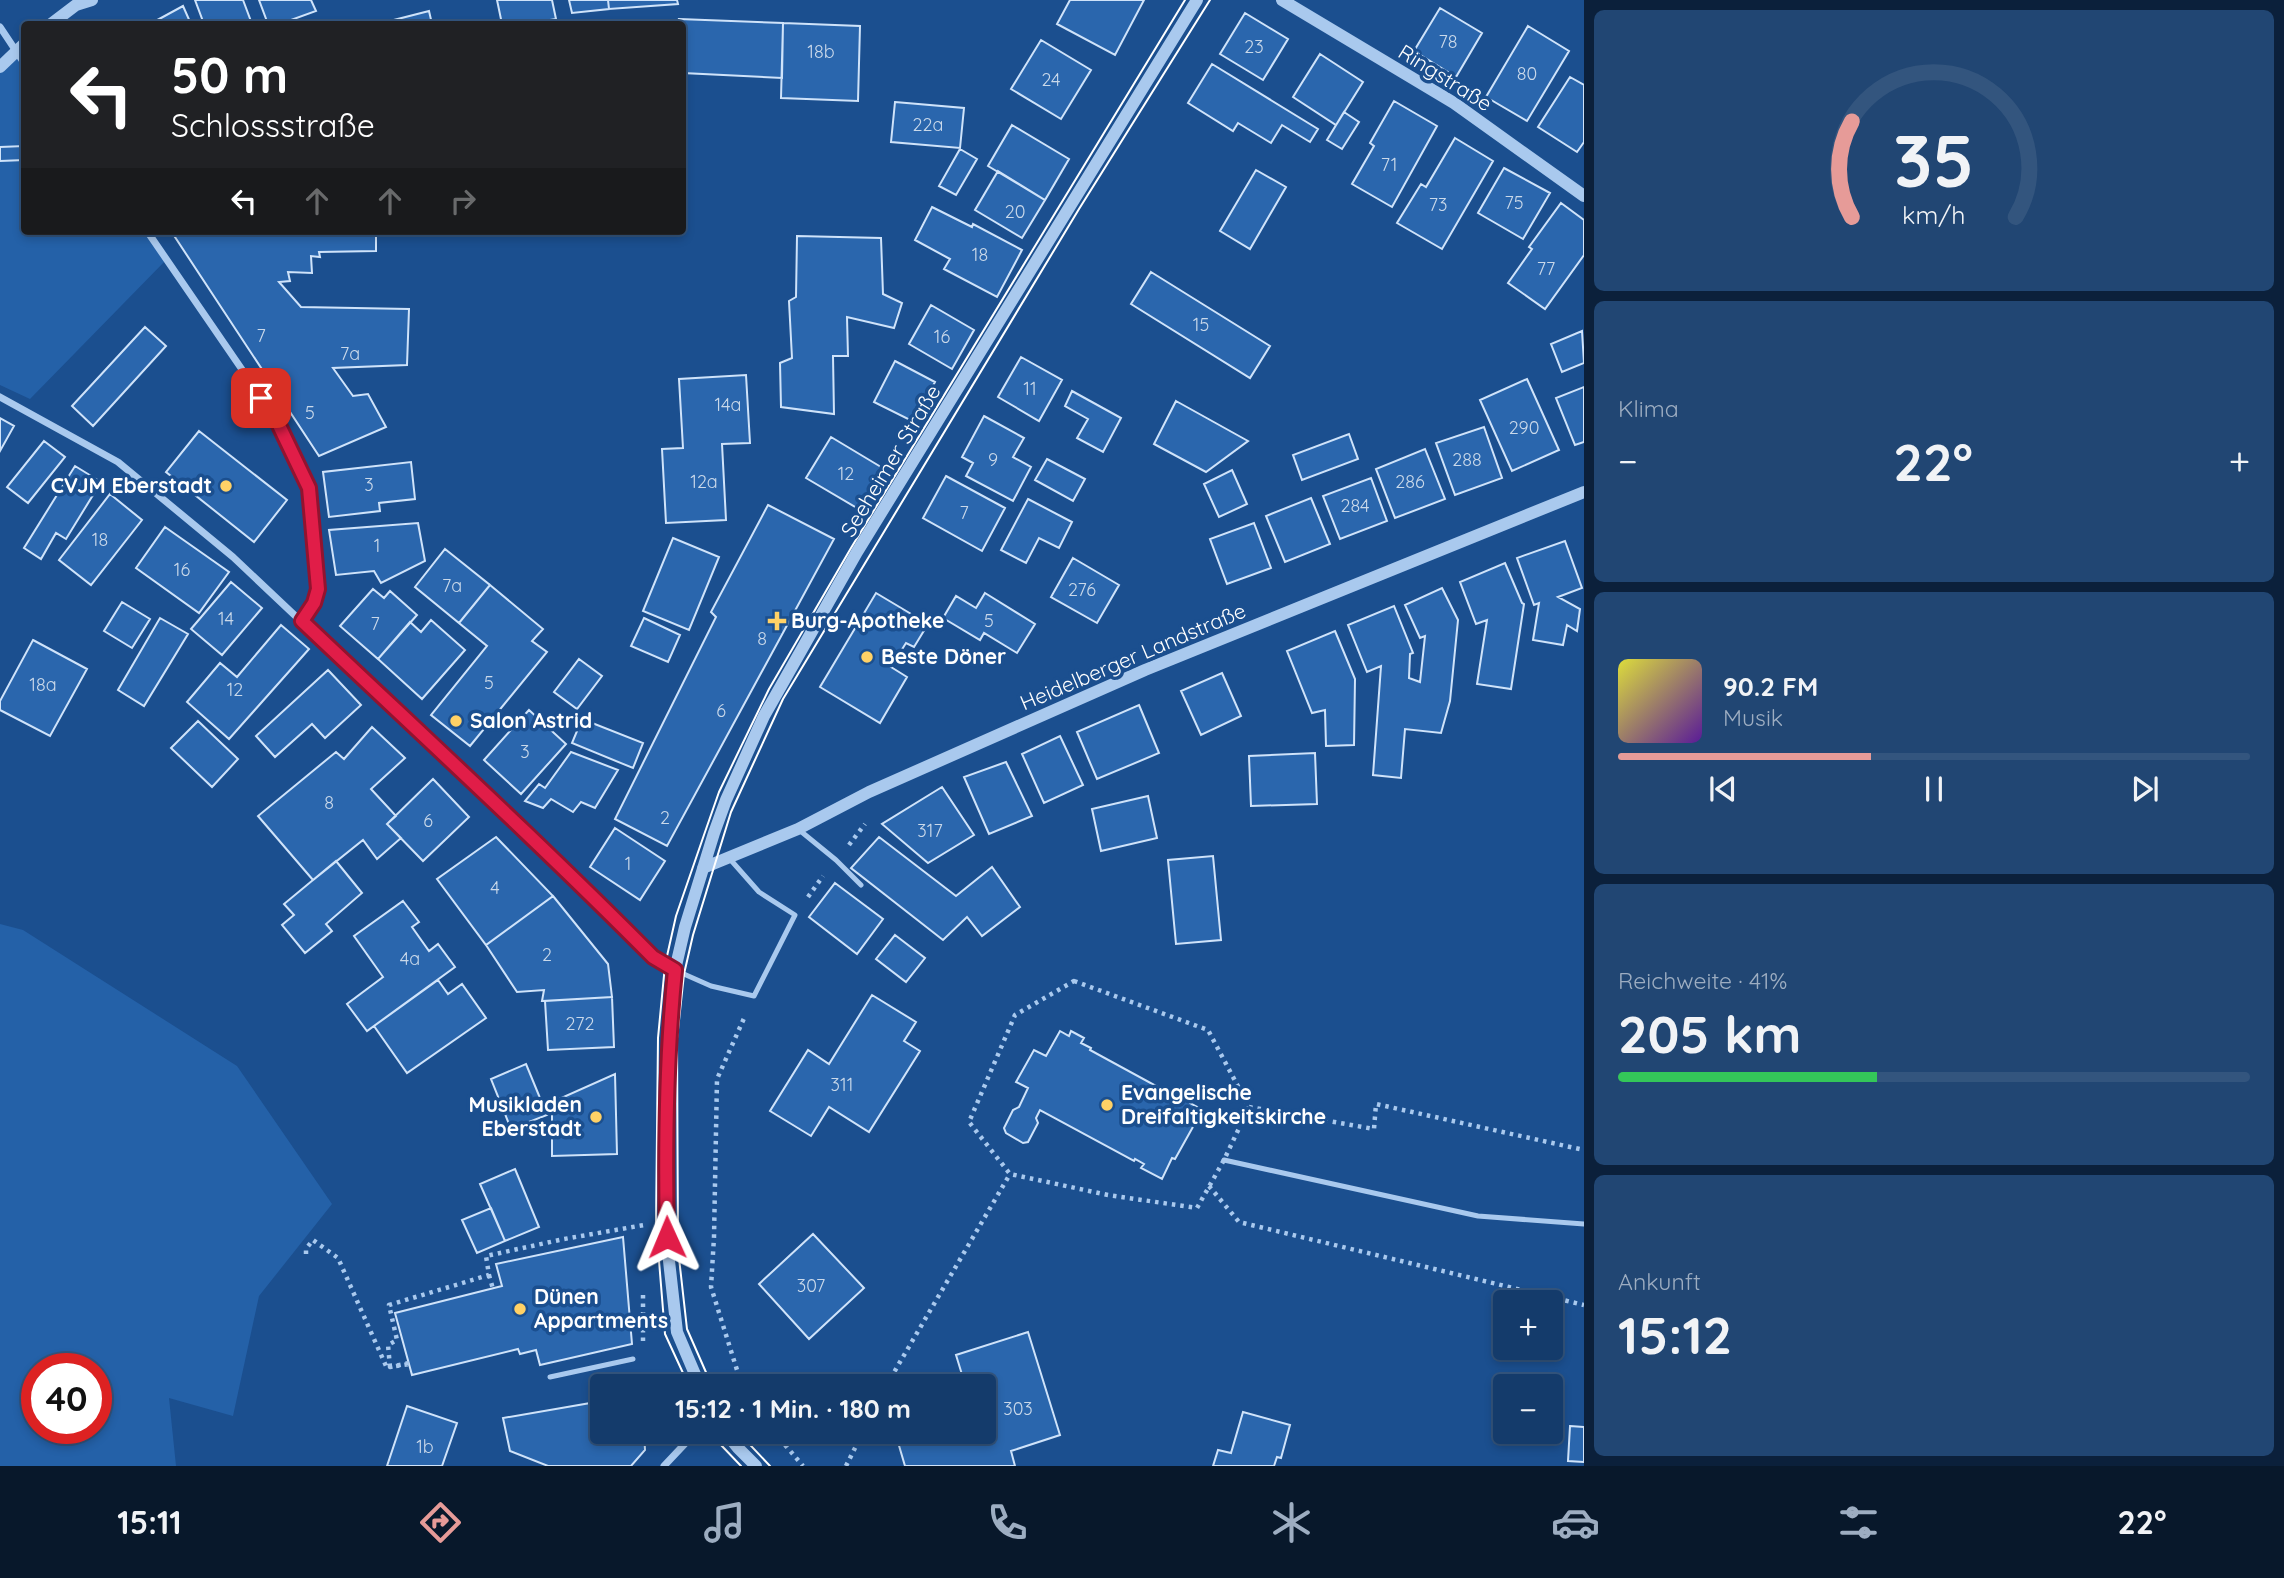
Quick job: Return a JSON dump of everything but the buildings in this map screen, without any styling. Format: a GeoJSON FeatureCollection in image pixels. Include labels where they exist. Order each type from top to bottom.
{"type":"FeatureCollection","features":[{"type":"Feature","properties":{"kind":"street"},"geometry":{"type":"LineString","coordinates":[[55,21],[76,5],[92,0]]}},
{"type":"Feature","properties":{"kind":"street","name":"Seeheimer Straße"},"geometry":{"type":"LineString","coordinates":[[675,970],[703,868],[726,800],[770,704],[858,552],[1197,0]]}},
{"type":"Feature","properties":{"kind":"street","name":"Ringstraße"},"geometry":{"type":"LineString","coordinates":[[1282,0],[1454,103],[1584,196]]}},
{"type":"Feature","properties":{"kind":"street"},"geometry":{"type":"LineString","coordinates":[[0,27],[20,48],[0,67]]}},
{"type":"Feature","properties":{"kind":"street"},"geometry":{"type":"LineString","coordinates":[[149,235],[276,419],[309,488],[318,589],[314,603],[302,621]]}},
{"type":"Feature","properties":{"kind":"street"},"geometry":{"type":"LineString","coordinates":[[0,397],[117,462],[233,557],[498,804],[653,957],[675,970],[667,1064],[667,1252],[677,1332],[695,1374]]}},
{"type":"Feature","properties":{"kind":"street","name":"Heidelberger Landstraße"},"geometry":{"type":"LineString","coordinates":[[703,868],[799,829],[869,792],[1145,670],[1584,492]]}},
{"type":"Feature","properties":{"kind":"street"},"geometry":{"type":"LineString","coordinates":[[664,1466],[685,1444]]}},
{"type":"Feature","properties":{"kind":"street"},"geometry":{"type":"LineString","coordinates":[[735,1444],[756,1466]]}},
{"type":"Feature","properties":{"kind":"lane"},"geometry":{"type":"LineString","coordinates":[[799,829],[862,885]]}},
{"type":"Feature","properties":{"kind":"lane"},"geometry":{"type":"LineString","coordinates":[[675,970],[711,986],[754,996],[795,915],[759,892],[729,858]]}},
{"type":"Feature","properties":{"kind":"lane"},"geometry":{"type":"LineString","coordinates":[[1224,1160],[1478,1216],[1584,1224]]}},
{"type":"Feature","properties":{"kind":"lane"},"geometry":{"type":"LineString","coordinates":[[550,1377],[633,1359]]}},
{"type":"Feature","properties":{"kind":"path"},"geometry":{"type":"LineString","coordinates":[[1074,981],[1208,1030],[1249,1107],[1224,1160],[1196,1208],[1108,1195],[1010,1174],[969,1122],[1015,1015],[1074,981]]}},
{"type":"Feature","properties":{"kind":"path"},"geometry":{"type":"LineString","coordinates":[[738,1374],[711,1287],[717,1079],[754,996]]}},
{"type":"Feature","properties":{"kind":"path"},"geometry":{"type":"LineString","coordinates":[[1249,1107],[1374,1129],[1376,1104],[1584,1150]]}},
{"type":"Feature","properties":{"kind":"path"},"geometry":{"type":"LineString","coordinates":[[893,1374],[1010,1174]]}},
{"type":"Feature","properties":{"kind":"path"},"geometry":{"type":"LineString","coordinates":[[1209,1186],[1239,1222],[1584,1305]]}},
{"type":"Feature","properties":{"kind":"path"},"geometry":{"type":"LineString","coordinates":[[493,1289],[485,1256],[564,1239],[667,1222]]}},
{"type":"Feature","properties":{"kind":"path"},"geometry":{"type":"LineString","coordinates":[[306,1254],[306,1249],[313,1240],[338,1258],[386,1366],[409,1364]]}},
{"type":"Feature","properties":{"kind":"path"},"geometry":{"type":"LineString","coordinates":[[390,1367],[388,1345],[397,1340],[388,1305],[489,1275]]}},
{"type":"Feature","properties":{"kind":"path"},"geometry":{"type":"LineString","coordinates":[[784,1444],[803,1466]]}},
{"type":"Feature","properties":{"kind":"path"},"geometry":{"type":"LineString","coordinates":[[846,1466],[857,1444]]}},
{"type":"Feature","properties":{"kind":"shaded area"},"geometry":{"type":"Polygon","coordinates":[[[15,51],[21,59],[21,235],[150,235],[166,260],[30,399],[0,385],[0,67],[15,51]]]}},
{"type":"Feature","properties":{"kind":"shaded area"},"geometry":{"type":"Polygon","coordinates":[[[0,924],[23,930],[237,1066],[332,1204],[259,1296],[233,1416],[169,1398],[176,1466],[0,1466],[0,924]]]}},
{"type":"Feature","properties":{"kind":"tram line"},"geometry":{"type":"LineString","coordinates":[[683,1374],[665,1334],[656,1224],[658,1038],[665,965],[676,916],[719,792],[769,689],[851,548],[1185,0]]}},
{"type":"Feature","properties":{"kind":"tram line"},"geometry":{"type":"LineString","coordinates":[[707,1374],[687,1329],[678,1249],[677,1039],[684,974],[693,935],[731,812],[783,699],[1079,209],[1210,0]]}},
{"type":"Feature","properties":{"kind":"tram line"},"geometry":{"type":"LineString","coordinates":[[720,1444],[741,1466]]}},
{"type":"Feature","properties":{"kind":"tram line"},"geometry":{"type":"LineString","coordinates":[[749,1444],[770,1466]]}},
{"type":"Feature","properties":{"kind":"place","name":"CVJM Eberstadt"},"geometry":{"type":"Point","coordinates":[226,486]}},
{"type":"Feature","properties":{"kind":"place","name":"Burg-Apotheke"},"geometry":{"type":"Point","coordinates":[777,621]}},
{"type":"Feature","properties":{"kind":"place","name":"Beste Döner"},"geometry":{"type":"Point","coordinates":[867,657]}},
{"type":"Feature","properties":{"kind":"place","name":"Salon Astrid"},"geometry":{"type":"Point","coordinates":[456,721]}},
{"type":"Feature","properties":{"kind":"place","name":"Evangelische Dreifaltigkeitskirche"},"geometry":{"type":"Point","coordinates":[1107,1105]}},
{"type":"Feature","properties":{"kind":"place","name":"Musikladen Eberstadt"},"geometry":{"type":"Point","coordinates":[596,1117]}},
{"type":"Feature","properties":{"kind":"place","name":"Dünen Appartments"},"geometry":{"type":"Point","coordinates":[520,1309]}},
{"type":"Feature","properties":{"kind":"route"},"geometry":{"type":"LineString","coordinates":[[261,398],[276,419],[309,488],[318,589],[314,603],[302,621],[498,804],[653,957],[675,970],[668,1038],[667,1237]]}}]}
